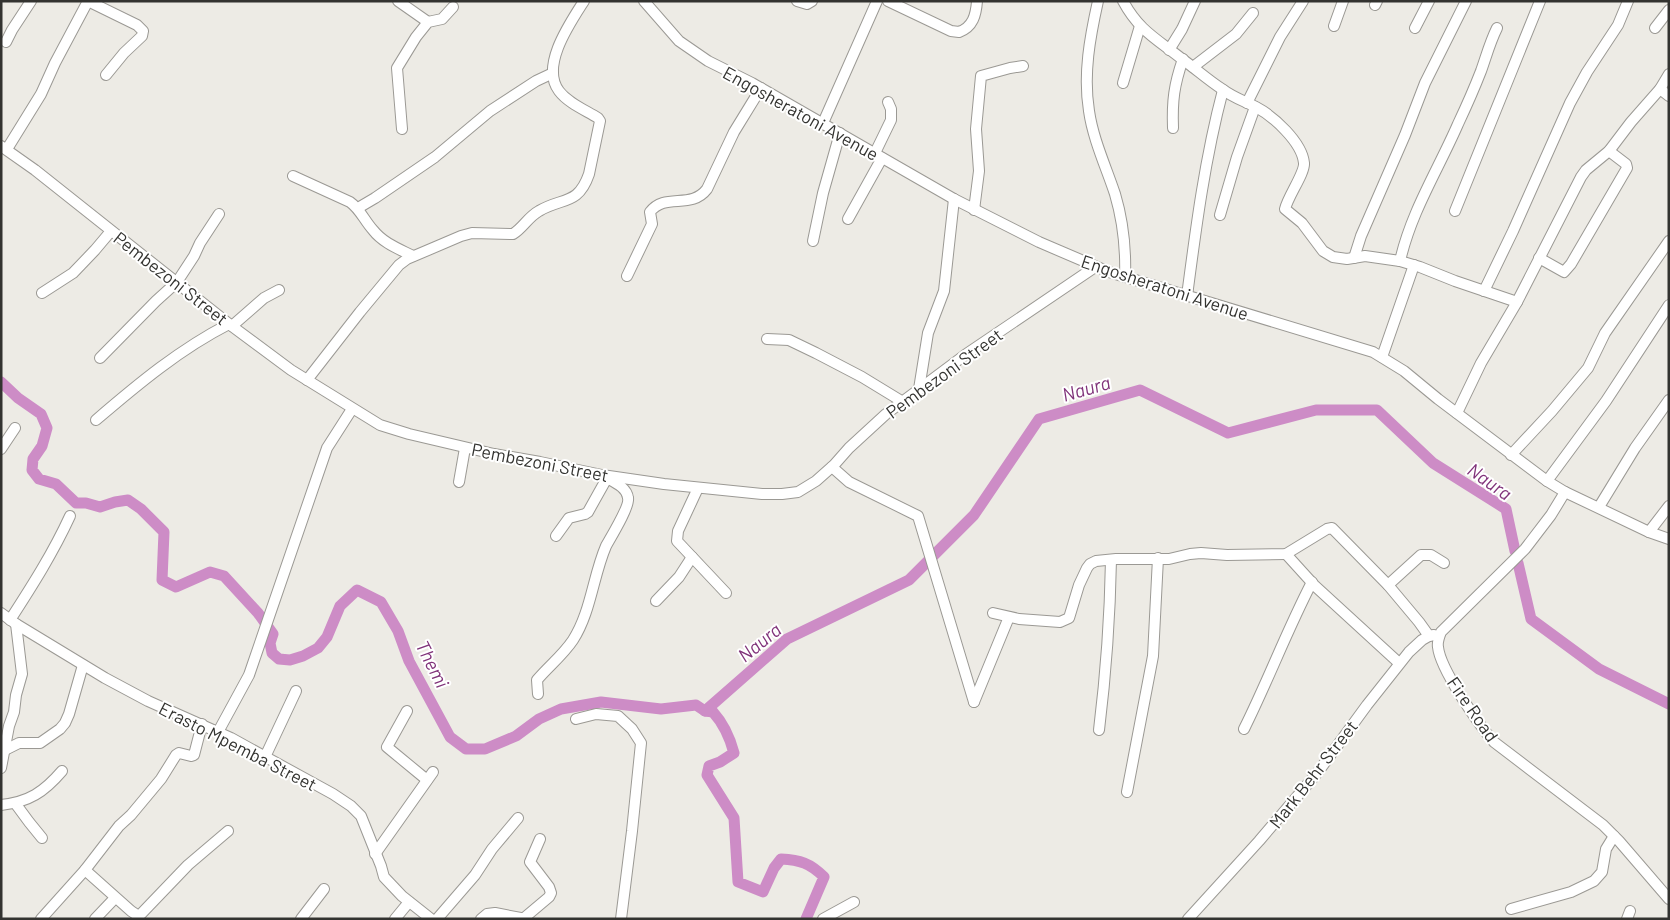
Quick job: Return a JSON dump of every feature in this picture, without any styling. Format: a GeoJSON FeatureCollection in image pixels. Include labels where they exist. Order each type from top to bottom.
{"type":"FeatureCollection","features":[{"type":"Feature","properties":{"kind":"street"},"geometry":{"type":"LineString","coordinates":[[6,42],[31,1]]}},
{"type":"Feature","properties":{"kind":"street"},"geometry":{"type":"LineString","coordinates":[[4,148],[40,94],[54,63],[88,1],[137,25],[143,31],[142,36],[124,53],[106,75]]}},
{"type":"Feature","properties":{"kind":"street"},"geometry":{"type":"LineString","coordinates":[[398,1],[428,22]]}},
{"type":"Feature","properties":{"kind":"street"},"geometry":{"type":"LineString","coordinates":[[307,380],[395,269],[407,259],[472,233],[513,234],[538,211],[550,205],[572,199],[578,194],[589,174],[600,121],[565,98],[554,82],[553,73],[554,59],[564,34],[584,1]]}},
{"type":"Feature","properties":{"kind":"street","name":"Engosheratoni Avenue"},"geometry":{"type":"LineString","coordinates":[[644,1],[679,41],[690,50],[761,88],[974,210],[1095,267],[1347,343],[1382,356],[1547,481],[1565,492],[1649,532],[1669,539]]}},
{"type":"Feature","properties":{"kind":"street"},"geometry":{"type":"LineString","coordinates":[[797,1],[806,4],[812,1]]}},
{"type":"Feature","properties":{"kind":"street"},"geometry":{"type":"LineString","coordinates":[[823,123],[877,1]]}},
{"type":"Feature","properties":{"kind":"street"},"geometry":{"type":"LineString","coordinates":[[888,1],[951,31],[959,32],[971,25],[977,11],[977,1]]}},
{"type":"Feature","properties":{"kind":"street"},"geometry":{"type":"LineString","coordinates":[[1098,1],[1088,61],[1087,98],[1095,134],[1120,212],[1124,240],[1125,277]]}},
{"type":"Feature","properties":{"kind":"street"},"geometry":{"type":"LineString","coordinates":[[1123,1],[1132,17],[1140,26],[1169,50],[1223,90],[1265,113],[1285,130],[1295,142],[1302,155],[1304,164],[1302,173],[1286,203],[1285,209],[1302,223],[1317,244],[1328,255],[1339,259],[1365,256],[1400,262],[1517,302]]}},
{"type":"Feature","properties":{"kind":"street"},"geometry":{"type":"LineString","coordinates":[[1169,50],[1182,29],[1195,1]]}},
{"type":"Feature","properties":{"kind":"street"},"geometry":{"type":"LineString","coordinates":[[1220,215],[1251,105],[1280,37],[1303,1]]}},
{"type":"Feature","properties":{"kind":"street"},"geometry":{"type":"LineString","coordinates":[[1334,26],[1343,1]]}},
{"type":"Feature","properties":{"kind":"street"},"geometry":{"type":"LineString","coordinates":[[1415,28],[1429,1]]}},
{"type":"Feature","properties":{"kind":"street"},"geometry":{"type":"LineString","coordinates":[[1354,258],[1361,236],[1405,135],[1425,83],[1466,1]]}},
{"type":"Feature","properties":{"kind":"street"},"geometry":{"type":"LineString","coordinates":[[1455,211],[1540,1]]}},
{"type":"Feature","properties":{"kind":"street"},"geometry":{"type":"LineString","coordinates":[[1484,291],[1570,103],[1591,66],[1618,25],[1628,1]]}},
{"type":"Feature","properties":{"kind":"street"},"geometry":{"type":"LineString","coordinates":[[402,129],[397,68],[416,37],[428,22],[442,19],[453,7]]}},
{"type":"Feature","properties":{"kind":"street"},"geometry":{"type":"LineString","coordinates":[[1655,28],[1669,10]]}},
{"type":"Feature","properties":{"kind":"street"},"geometry":{"type":"LineString","coordinates":[[1193,68],[1236,34],[1254,13]]}},
{"type":"Feature","properties":{"kind":"street"},"geometry":{"type":"LineString","coordinates":[[1123,83],[1140,26]]}},
{"type":"Feature","properties":{"kind":"street"},"geometry":{"type":"LineString","coordinates":[[1400,262],[1407,234],[1458,126],[1481,70],[1490,41],[1497,28]]}},
{"type":"Feature","properties":{"kind":"street"},"geometry":{"type":"LineString","coordinates":[[1173,128],[1173,96],[1183,60]]}},
{"type":"Feature","properties":{"kind":"street"},"geometry":{"type":"LineString","coordinates":[[974,210],[978,171],[976,129],[980,76],[1023,66]]}},
{"type":"Feature","properties":{"kind":"street"},"geometry":{"type":"LineString","coordinates":[[358,208],[435,157],[490,111],[553,73]]}},
{"type":"Feature","properties":{"kind":"street"},"geometry":{"type":"LineString","coordinates":[[1457,413],[1481,363],[1517,302],[1581,177],[1586,170],[1609,151],[1660,89],[1669,74]]}},
{"type":"Feature","properties":{"kind":"street"},"geometry":{"type":"LineString","coordinates":[[627,276],[652,224],[650,212],[660,204],[690,200],[702,196],[734,132],[761,88]]}},
{"type":"Feature","properties":{"kind":"street"},"geometry":{"type":"LineString","coordinates":[[1660,89],[1669,96]]}},
{"type":"Feature","properties":{"kind":"street"},"geometry":{"type":"LineString","coordinates":[[1187,296],[1199,200],[1223,90]]}},
{"type":"Feature","properties":{"kind":"street"},"geometry":{"type":"LineString","coordinates":[[848,219],[878,156],[891,120],[892,114],[888,102]]}},
{"type":"Feature","properties":{"kind":"street"},"geometry":{"type":"LineString","coordinates":[[813,241],[827,177],[840,133]]}},
{"type":"Feature","properties":{"kind":"street","name":"Pembezoni Street"},"geometry":{"type":"LineString","coordinates":[[4,148],[230,325],[307,380],[380,425],[465,448],[604,477],[698,488],[782,494],[798,492],[816,481],[832,467],[849,448],[886,414],[965,355],[1095,267]]}},
{"type":"Feature","properties":{"kind":"street"},"geometry":{"type":"LineString","coordinates":[[1539,258],[1564,272],[1571,264],[1627,168],[1626,164],[1609,151]]}},
{"type":"Feature","properties":{"kind":"street"},"geometry":{"type":"LineString","coordinates":[[293,176],[350,202],[358,208],[374,231],[384,241],[414,256]]}},
{"type":"Feature","properties":{"kind":"street"},"geometry":{"type":"LineString","coordinates":[[919,389],[928,333],[944,291],[954,199]]}},
{"type":"Feature","properties":{"kind":"street"},"geometry":{"type":"LineString","coordinates":[[100,358],[177,282],[219,214]]}},
{"type":"Feature","properties":{"kind":"street"},"geometry":{"type":"LineString","coordinates":[[42,294],[73,273],[111,231]]}},
{"type":"Feature","properties":{"kind":"street"},"geometry":{"type":"LineString","coordinates":[[1511,455],[1585,372],[1609,326],[1669,242]]}},
{"type":"Feature","properties":{"kind":"street"},"geometry":{"type":"LineString","coordinates":[[1382,356],[1414,266]]}},
{"type":"Feature","properties":{"kind":"street"},"geometry":{"type":"LineString","coordinates":[[96,420],[142,380],[162,367],[176,354],[194,342],[230,325],[264,298],[279,290]]}},
{"type":"Feature","properties":{"kind":"street"},"geometry":{"type":"LineString","coordinates":[[1547,481],[1606,401],[1669,305]]}},
{"type":"Feature","properties":{"kind":"street"},"geometry":{"type":"LineString","coordinates":[[767,339],[789,340],[803,346],[862,377],[903,402]]}},
{"type":"Feature","properties":{"kind":"street"},"geometry":{"type":"LineString","coordinates":[[1599,507],[1635,448],[1669,400]]}},
{"type":"Feature","properties":{"kind":"street"},"geometry":{"type":"LineString","coordinates":[[218,732],[249,675],[327,448],[352,409]]}},
{"type":"Feature","properties":{"kind":"street"},"geometry":{"type":"LineString","coordinates":[[1,449],[15,428]]}},
{"type":"Feature","properties":{"kind":"street"},"geometry":{"type":"LineString","coordinates":[[459,482],[465,448]]}},
{"type":"Feature","properties":{"kind":"street"},"geometry":{"type":"LineString","coordinates":[[832,467],[849,482],[918,516],[974,702],[1008,617]]}},
{"type":"Feature","properties":{"kind":"street"},"geometry":{"type":"LineString","coordinates":[[538,694],[537,680],[564,652],[580,628],[602,557],[620,519],[627,509],[629,502],[626,492],[619,484],[604,477],[588,512],[569,518],[556,536]]}},
{"type":"Feature","properties":{"kind":"street"},"geometry":{"type":"LineString","coordinates":[[698,488],[685,514],[677,541],[726,593]]}},
{"type":"Feature","properties":{"kind":"street"},"geometry":{"type":"LineString","coordinates":[[994,613],[1008,617],[1048,622],[1066,621],[1069,618],[1079,585],[1087,568],[1096,561],[1170,559],[1201,553],[1227,555],[1286,554],[1327,529],[1332,528],[1388,585],[1429,636],[1440,635],[1456,616],[1525,549],[1551,515],[1565,492]]}},
{"type":"Feature","properties":{"kind":"street"},"geometry":{"type":"LineString","coordinates":[[1649,532],[1669,506]]}},
{"type":"Feature","properties":{"kind":"street"},"geometry":{"type":"LineString","coordinates":[[1,768],[22,674],[9,619],[48,561],[70,516]]}},
{"type":"Feature","properties":{"kind":"street"},"geometry":{"type":"LineString","coordinates":[[1286,554],[1312,582],[1399,664]]}},
{"type":"Feature","properties":{"kind":"street"},"geometry":{"type":"LineString","coordinates":[[1388,585],[1425,554],[1431,555],[1444,563]]}},
{"type":"Feature","properties":{"kind":"street"},"geometry":{"type":"LineString","coordinates":[[656,601],[679,577],[692,557]]}},
{"type":"Feature","properties":{"kind":"street"},"geometry":{"type":"LineString","coordinates":[[1127,792],[1153,656],[1158,558]]}},
{"type":"Feature","properties":{"kind":"street"},"geometry":{"type":"LineString","coordinates":[[1098,730],[1106,667],[1111,560]]}},
{"type":"Feature","properties":{"kind":"street"},"geometry":{"type":"LineString","coordinates":[[1244,729],[1292,620],[1312,582]]}},
{"type":"Feature","properties":{"kind":"street","name":"Erasto Mpemba Street"},"geometry":{"type":"LineString","coordinates":[[9,619],[83,665],[148,701],[218,732],[333,794],[356,810],[361,816],[384,877],[391,886],[431,919]]}},
{"type":"Feature","properties":{"kind":"street","name":"Fire Road"},"geometry":{"type":"LineString","coordinates":[[1440,635],[1437,646],[1441,659],[1463,700],[1487,734],[1509,755],[1598,821],[1614,836],[1669,899]]}},
{"type":"Feature","properties":{"kind":"street","name":"Mark Behr Street"},"geometry":{"type":"LineString","coordinates":[[1188,919],[1246,856],[1318,772],[1338,742],[1399,664],[1422,640],[1429,636]]}},
{"type":"Feature","properties":{"kind":"street"},"geometry":{"type":"LineString","coordinates":[[5,750],[18,743],[40,743],[60,729],[69,714],[83,665]]}},
{"type":"Feature","properties":{"kind":"street"},"geometry":{"type":"LineString","coordinates":[[265,757],[296,691]]}},
{"type":"Feature","properties":{"kind":"street"},"geometry":{"type":"LineString","coordinates":[[375,854],[430,776],[387,747],[407,712]]}},
{"type":"Feature","properties":{"kind":"street"},"geometry":{"type":"LineString","coordinates":[[576,719],[596,714],[618,716],[632,729],[641,743],[621,919]]}},
{"type":"Feature","properties":{"kind":"street"},"geometry":{"type":"LineString","coordinates":[[40,919],[85,870],[104,843],[131,815],[161,779],[176,755],[179,753],[191,756],[194,754],[202,724]]}},
{"type":"Feature","properties":{"kind":"street"},"geometry":{"type":"LineString","coordinates":[[1,804],[23,801],[36,795],[51,784],[62,771]]}},
{"type":"Feature","properties":{"kind":"street"},"geometry":{"type":"LineString","coordinates":[[15,803],[42,838]]}},
{"type":"Feature","properties":{"kind":"street"},"geometry":{"type":"LineString","coordinates":[[437,919],[475,875],[492,849],[518,818]]}},
{"type":"Feature","properties":{"kind":"street"},"geometry":{"type":"LineString","coordinates":[[85,870],[131,912],[137,915],[141,914],[188,865],[228,831]]}},
{"type":"Feature","properties":{"kind":"street"},"geometry":{"type":"LineString","coordinates":[[1511,909],[1571,892],[1594,881],[1602,872],[1606,849],[1614,836]]}},
{"type":"Feature","properties":{"kind":"street"},"geometry":{"type":"LineString","coordinates":[[481,919],[487,914],[495,913],[525,918],[549,897],[551,893],[549,887],[530,862],[540,839]]}},
{"type":"Feature","properties":{"kind":"street"},"geometry":{"type":"LineString","coordinates":[[301,919],[324,889]]}},
{"type":"Feature","properties":{"kind":"street"},"geometry":{"type":"LineString","coordinates":[[95,919],[115,898]]}},
{"type":"Feature","properties":{"kind":"street"},"geometry":{"type":"LineString","coordinates":[[395,919],[409,902]]}},
{"type":"Feature","properties":{"kind":"street"},"geometry":{"type":"LineString","coordinates":[[823,919],[854,902]]}},
{"type":"Feature","properties":{"kind":"waterway","name":"Themi"},"geometry":{"type":"LineString","coordinates":[[1,382],[18,398],[41,414],[47,428],[42,446],[33,459],[32,470],[39,479],[56,484],[76,503],[86,503],[100,507],[128,500],[141,509],[164,532],[162,580],[176,587],[210,572],[224,576],[258,613],[273,634],[270,643],[272,653],[279,659],[290,660],[318,648],[327,637],[340,606],[357,590],[381,602],[398,631],[409,661],[450,737],[466,749],[485,749],[516,736],[539,719],[561,709],[601,702],[661,709],[696,705],[705,711],[713,712],[726,731],[734,753],[720,762],[709,766],[707,775],[734,818],[738,882],[763,892],[774,868],[781,859],[799,861],[809,865],[824,877],[806,919]]}},
{"type":"Feature","properties":{"kind":"waterway","name":"Naura"},"geometry":{"type":"LineString","coordinates":[[705,711],[787,639],[909,580],[974,515],[1039,419],[1140,390],[1228,433],[1316,410],[1377,410],[1433,463],[1506,509],[1515,551]]}},
{"type":"Feature","properties":{"kind":"waterway","name":"Naura"},"geometry":{"type":"LineString","coordinates":[[1518,563],[1531,619],[1599,669],[1669,704]]}}]}
